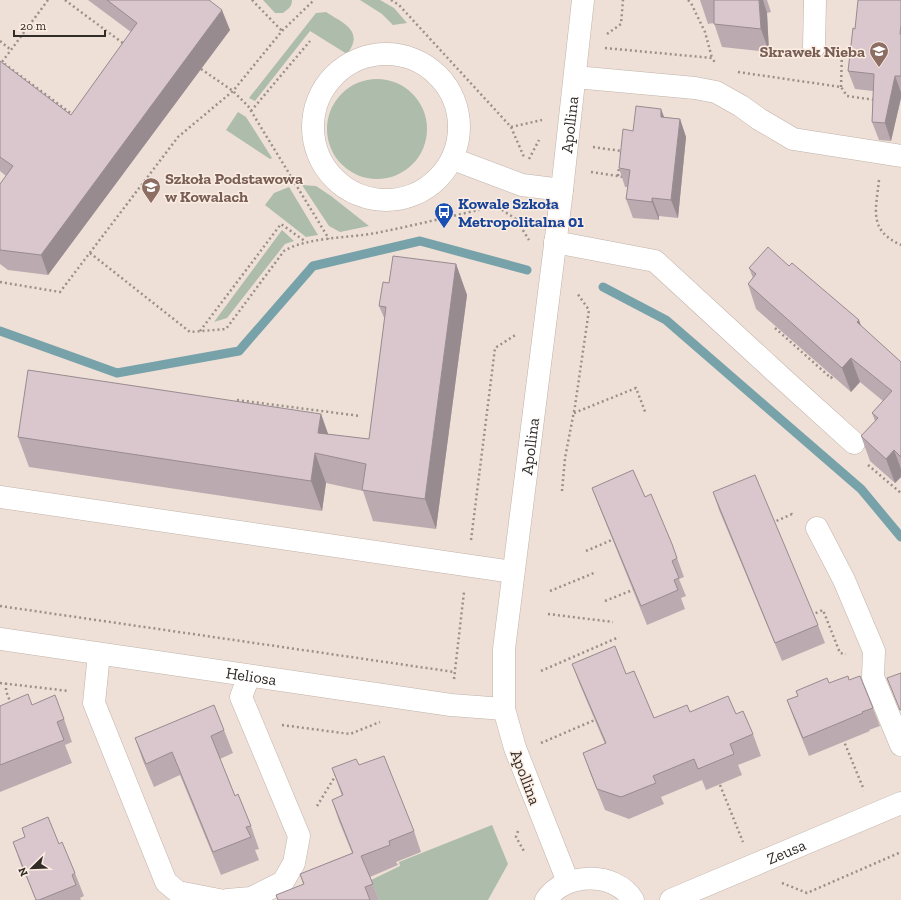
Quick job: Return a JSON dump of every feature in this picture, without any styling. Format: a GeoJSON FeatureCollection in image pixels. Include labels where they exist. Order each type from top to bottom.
{"type":"FeatureCollection","features":[{"type":"Feature","properties":{"kind":"street","name":"Apollina"},"geometry":{"type":"LineString","coordinates":[[568,882],[514,748],[504,709],[504,649],[562,190],[583,0]]}},
{"type":"Feature","properties":{"kind":"street"},"geometry":{"type":"LineString","coordinates":[[814,47],[815,0]]}},
{"type":"Feature","properties":{"kind":"street"},"geometry":{"type":"LineString","coordinates":[[381,53],[418,60],[447,85],[450,92],[460,121],[453,159],[428,189],[387,201],[346,190],[318,157],[312,122],[322,89],[347,64],[381,53]]}},
{"type":"Feature","properties":{"kind":"street"},"geometry":{"type":"LineString","coordinates":[[575,77],[695,88],[716,92],[793,139],[891,154]]}},
{"type":"Feature","properties":{"kind":"street"},"geometry":{"type":"LineString","coordinates":[[453,159],[522,186],[562,190]]}},
{"type":"Feature","properties":{"kind":"street"},"geometry":{"type":"LineString","coordinates":[[555,242],[655,261],[854,443]]}},
{"type":"Feature","properties":{"kind":"street"},"geometry":{"type":"LineString","coordinates":[[0,497],[513,572]]}},
{"type":"Feature","properties":{"kind":"street"},"geometry":{"type":"LineString","coordinates":[[817,528],[844,580],[874,651],[873,677],[901,744]]}},
{"type":"Feature","properties":{"kind":"street","name":"Heliosa"},"geometry":{"type":"LineString","coordinates":[[0,639],[451,706],[504,709]]}},
{"type":"Feature","properties":{"kind":"street"},"geometry":{"type":"LineString","coordinates":[[99,654],[94,703],[166,882],[178,892],[219,900]]}},
{"type":"Feature","properties":{"kind":"street"},"geometry":{"type":"LineString","coordinates":[[227,900],[251,898],[283,882],[294,863],[299,836],[241,697],[249,676]]}},
{"type":"Feature","properties":{"kind":"street","name":"Zeusa"},"geometry":{"type":"LineString","coordinates":[[671,900],[901,803]]}},
{"type":"Feature","properties":{"kind":"street"},"geometry":{"type":"LineString","coordinates":[[546,900],[550,894],[568,882],[590,878],[611,882],[630,894],[633,900]]}},
{"type":"Feature","properties":{"kind":"path"},"geometry":{"type":"LineString","coordinates":[[48,0],[2,62],[74,115]]}},
{"type":"Feature","properties":{"kind":"path"},"geometry":{"type":"LineString","coordinates":[[65,0],[126,45]]}},
{"type":"Feature","properties":{"kind":"path"},"geometry":{"type":"LineString","coordinates":[[252,0],[282,31]]}},
{"type":"Feature","properties":{"kind":"path"},"geometry":{"type":"LineString","coordinates":[[0,282],[60,292],[178,137],[233,91],[282,31],[314,0]]}},
{"type":"Feature","properties":{"kind":"path"},"geometry":{"type":"LineString","coordinates":[[391,0],[398,5],[511,127],[527,164],[516,219]]}},
{"type":"Feature","properties":{"kind":"path"},"geometry":{"type":"LineString","coordinates":[[688,0],[691,3],[705,32],[712,58],[719,69]]}},
{"type":"Feature","properties":{"kind":"path"},"geometry":{"type":"LineString","coordinates":[[0,41],[11,50]]}},
{"type":"Feature","properties":{"kind":"path"},"geometry":{"type":"LineString","coordinates":[[251,111],[310,41]]}},
{"type":"Feature","properties":{"kind":"path"},"geometry":{"type":"LineString","coordinates":[[603,48],[712,58]]}},
{"type":"Feature","properties":{"kind":"path"},"geometry":{"type":"LineString","coordinates":[[201,68],[233,91],[251,111],[329,239]]}},
{"type":"Feature","properties":{"kind":"path"},"geometry":{"type":"LineString","coordinates":[[733,71],[841,87],[848,96],[878,100]]}},
{"type":"Feature","properties":{"kind":"path"},"geometry":{"type":"LineString","coordinates":[[511,127],[542,120]]}},
{"type":"Feature","properties":{"kind":"path"},"geometry":{"type":"LineString","coordinates":[[592,147],[621,151],[620,157]]}},
{"type":"Feature","properties":{"kind":"path"},"geometry":{"type":"LineString","coordinates":[[891,154],[875,218],[880,230],[894,242],[901,245]]}},
{"type":"Feature","properties":{"kind":"path"},"geometry":{"type":"LineString","coordinates":[[618,176],[620,163]]}},
{"type":"Feature","properties":{"kind":"path"},"geometry":{"type":"LineString","coordinates":[[589,172],[626,177]]}},
{"type":"Feature","properties":{"kind":"path"},"geometry":{"type":"LineString","coordinates":[[90,253],[190,332],[226,329],[284,251],[292,246],[329,239],[376,233],[496,206],[516,219],[531,244]]}},
{"type":"Feature","properties":{"kind":"path"},"geometry":{"type":"LineString","coordinates":[[200,331],[281,224],[306,243]]}},
{"type":"Feature","properties":{"kind":"path"},"geometry":{"type":"LineString","coordinates":[[779,323],[775,328],[831,378],[835,373]]}},
{"type":"Feature","properties":{"kind":"path"},"geometry":{"type":"LineString","coordinates":[[0,606],[454,672],[495,348],[520,332]]}},
{"type":"Feature","properties":{"kind":"path"},"geometry":{"type":"LineString","coordinates":[[574,413],[636,388],[646,414]]}},
{"type":"Feature","properties":{"kind":"path"},"geometry":{"type":"LineString","coordinates":[[237,400],[360,416]]}},
{"type":"Feature","properties":{"kind":"path"},"geometry":{"type":"LineString","coordinates":[[854,443],[866,463],[901,493]]}},
{"type":"Feature","properties":{"kind":"path"},"geometry":{"type":"LineString","coordinates":[[586,551],[620,536]]}},
{"type":"Feature","properties":{"kind":"path"},"geometry":{"type":"LineString","coordinates":[[550,591],[594,572]]}},
{"type":"Feature","properties":{"kind":"path"},"geometry":{"type":"LineString","coordinates":[[605,601],[642,586]]}},
{"type":"Feature","properties":{"kind":"path"},"geometry":{"type":"LineString","coordinates":[[548,614],[613,622]]}},
{"type":"Feature","properties":{"kind":"path"},"geometry":{"type":"LineString","coordinates":[[541,671],[619,637]]}},
{"type":"Feature","properties":{"kind":"path"},"geometry":{"type":"LineString","coordinates":[[0,682],[94,694]]}},
{"type":"Feature","properties":{"kind":"path"},"geometry":{"type":"LineString","coordinates":[[6,683],[6,691],[11,705]]}},
{"type":"Feature","properties":{"kind":"path"},"geometry":{"type":"LineString","coordinates":[[252,721],[350,734],[380,723],[384,719]]}},
{"type":"Feature","properties":{"kind":"path"},"geometry":{"type":"LineString","coordinates":[[538,744],[598,719]]}},
{"type":"Feature","properties":{"kind":"path"},"geometry":{"type":"LineString","coordinates":[[840,733],[866,796]]}},
{"type":"Feature","properties":{"kind":"path"},"geometry":{"type":"LineString","coordinates":[[299,836],[339,770]]}},
{"type":"Feature","properties":{"kind":"path"},"geometry":{"type":"LineString","coordinates":[[720,785],[743,842]]}},
{"type":"Feature","properties":{"kind":"path"},"geometry":{"type":"LineString","coordinates":[[778,882],[807,893],[901,852]]}},
{"type":"Feature","properties":{"kind":"green space"},"geometry":{"type":"Polygon","coordinates":[[[263,0],[292,0],[292,2],[288,9],[283,13],[275,13],[263,0]]]}},
{"type":"Feature","properties":{"kind":"green space"},"geometry":{"type":"Polygon","coordinates":[[[360,0],[380,0],[394,8],[407,23],[393,25],[382,14],[360,0]]]}},
{"type":"Feature","properties":{"kind":"green space"},"geometry":{"type":"Polygon","coordinates":[[[326,12],[350,28],[353,34],[354,39],[352,46],[347,54],[310,31],[255,101],[249,98],[316,13],[326,12]]]}},
{"type":"Feature","properties":{"kind":"green space"},"geometry":{"type":"Polygon","coordinates":[[[377,79],[387,80],[405,87],[419,101],[426,119],[426,139],[419,157],[405,171],[387,178],[377,179],[367,178],[349,171],[335,157],[328,139],[327,129],[328,119],[335,101],[349,87],[367,80],[377,79]]]}},
{"type":"Feature","properties":{"kind":"green space"},"geometry":{"type":"Polygon","coordinates":[[[238,112],[246,117],[272,158],[270,159],[226,130],[238,112]]]}},
{"type":"Feature","properties":{"kind":"green space"},"geometry":{"type":"Polygon","coordinates":[[[302,185],[316,186],[369,226],[340,232],[329,226],[302,185]]]}},
{"type":"Feature","properties":{"kind":"green space"},"geometry":{"type":"Polygon","coordinates":[[[289,187],[318,235],[306,237],[265,205],[274,193],[289,187]]]}},
{"type":"Feature","properties":{"kind":"green space"},"geometry":{"type":"Polygon","coordinates":[[[282,230],[294,241],[285,244],[227,318],[214,322],[282,230]]]}},
{"type":"Feature","properties":{"kind":"green space"},"geometry":{"type":"Polygon","coordinates":[[[492,825],[508,864],[488,900],[379,900],[371,880],[400,866],[399,862],[492,825]]]}},
{"type":"Feature","properties":{"kind":"building"},"geometry":{"type":"Polygon","coordinates":[[[107,0],[209,0],[222,10],[41,255],[0,250],[0,184],[13,166],[0,157],[0,61],[71,115],[137,23],[107,0]]]}},
{"type":"Feature","properties":{"kind":"building"},"geometry":{"type":"Polygon","coordinates":[[[714,0],[759,0],[761,29],[714,24],[714,0]]]}},
{"type":"Feature","properties":{"kind":"building"},"geometry":{"type":"Polygon","coordinates":[[[858,0],[901,0],[901,76],[895,76],[885,123],[872,122],[874,74],[848,71],[858,0]]]}},
{"type":"Feature","properties":{"kind":"building"},"geometry":{"type":"Polygon","coordinates":[[[636,106],[661,109],[661,117],[680,119],[671,200],[652,198],[652,202],[626,199],[630,170],[619,168],[623,129],[633,131],[636,106]]]}},
{"type":"Feature","properties":{"kind":"building"},"geometry":{"type":"Polygon","coordinates":[[[768,247],[789,266],[792,263],[859,320],[857,322],[901,362],[901,457],[894,450],[886,459],[861,436],[878,418],[872,413],[892,391],[851,358],[842,368],[748,284],[756,274],[749,268],[768,247]]]}},
{"type":"Feature","properties":{"kind":"building"},"geometry":{"type":"Polygon","coordinates":[[[393,256],[456,264],[425,499],[362,490],[366,464],[315,453],[311,481],[18,437],[28,370],[321,414],[318,433],[369,439],[386,307],[379,306],[383,282],[389,283],[393,256]]]}},
{"type":"Feature","properties":{"kind":"building"},"geometry":{"type":"Polygon","coordinates":[[[633,470],[645,497],[651,494],[677,558],[672,561],[679,578],[674,580],[678,590],[641,606],[592,488],[633,470]]]}},
{"type":"Feature","properties":{"kind":"building"},"geometry":{"type":"Polygon","coordinates":[[[755,475],[818,625],[775,643],[713,492],[755,475]]]}},
{"type":"Feature","properties":{"kind":"building"},"geometry":{"type":"Polygon","coordinates":[[[615,646],[626,674],[634,671],[654,718],[687,705],[690,712],[728,696],[736,714],[743,711],[753,734],[730,744],[734,754],[698,769],[694,759],[653,776],[656,783],[621,797],[597,789],[583,753],[606,743],[572,664],[615,646]]]}},
{"type":"Feature","properties":{"kind":"building"},"geometry":{"type":"Polygon","coordinates":[[[901,673],[901,710],[900,710],[887,678],[901,673]]]}},
{"type":"Feature","properties":{"kind":"building"},"geometry":{"type":"Polygon","coordinates":[[[848,676],[849,680],[860,676],[873,708],[803,738],[787,700],[798,696],[796,691],[827,678],[829,683],[848,676]]]}},
{"type":"Feature","properties":{"kind":"building"},"geometry":{"type":"Polygon","coordinates":[[[28,694],[32,705],[55,695],[64,719],[57,722],[64,740],[0,765],[0,706],[28,694]]]}},
{"type":"Feature","properties":{"kind":"building"},"geometry":{"type":"Polygon","coordinates":[[[214,705],[224,730],[211,736],[235,796],[238,794],[251,826],[246,827],[251,837],[213,852],[172,752],[146,764],[135,738],[214,705]]]}},
{"type":"Feature","properties":{"kind":"building"},"geometry":{"type":"Polygon","coordinates":[[[384,756],[414,831],[389,841],[390,845],[361,856],[373,884],[365,887],[370,900],[278,900],[276,895],[304,884],[300,874],[353,853],[332,800],[343,795],[332,768],[356,759],[359,765],[384,756]]]}},
{"type":"Feature","properties":{"kind":"building"},"geometry":{"type":"Polygon","coordinates":[[[48,817],[59,844],[62,842],[75,873],[72,875],[76,885],[36,900],[13,842],[25,837],[22,828],[48,817]]]}},
{"type":"Feature","properties":{"kind":"waterway"},"geometry":{"type":"LineString","coordinates":[[0,331],[117,373],[239,351],[313,266],[420,241],[527,270]]}},
{"type":"Feature","properties":{"kind":"waterway"},"geometry":{"type":"LineString","coordinates":[[603,287],[666,320],[861,489],[901,537]]}},
{"type":"Feature","properties":{"kind":"place","name":"Skrawek Nieba"},"geometry":{"type":"Point","coordinates":[879,68]}},
{"type":"Feature","properties":{"kind":"place","name":"Szkoła Podstawowa w Kowalach"},"geometry":{"type":"Point","coordinates":[151,204]}},
{"type":"Feature","properties":{"kind":"place","name":"Kowale Szkoła Metropolitalna 01"},"geometry":{"type":"Point","coordinates":[444,229]}}]}
